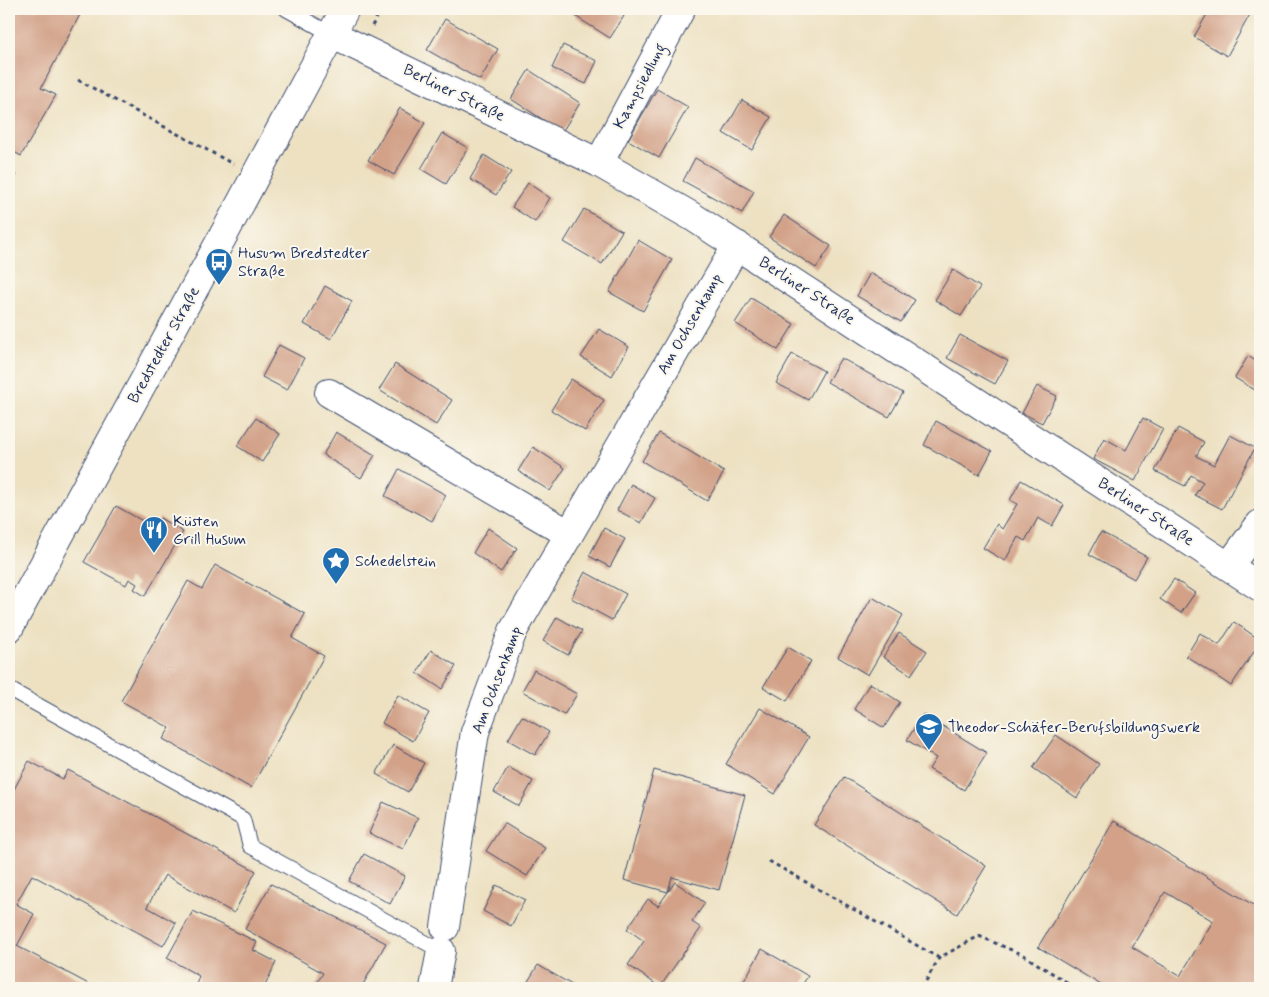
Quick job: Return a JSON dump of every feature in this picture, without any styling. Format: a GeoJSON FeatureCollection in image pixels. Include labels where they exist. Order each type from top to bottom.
{"type":"FeatureCollection","features":[{"type":"Feature","properties":{"kind":"street","name":"Bredstedter Straße"},"geometry":{"type":"LineString","coordinates":[[9,628],[345,9]]}},
{"type":"Feature","properties":{"kind":"street","name":"Kampsiedlung"},"geometry":{"type":"LineString","coordinates":[[599,163],[681,9]]}},
{"type":"Feature","properties":{"kind":"street","name":"Berliner Straße"},"geometry":{"type":"LineString","coordinates":[[331,34],[599,163],[686,212],[1260,587]]}},
{"type":"Feature","properties":{"kind":"street","name":"Am Ochsenkamp"},"geometry":{"type":"LineString","coordinates":[[434,988],[475,732],[513,632],[737,245]]}},
{"type":"Feature","properties":{"kind":"street"},"geometry":{"type":"LineString","coordinates":[[329,393],[569,534]]}},
{"type":"Feature","properties":{"kind":"street"},"geometry":{"type":"LineString","coordinates":[[1229,566],[1260,524]]}},
{"type":"Feature","properties":{"kind":"lane"},"geometry":{"type":"LineString","coordinates":[[286,9],[331,34]]}},
{"type":"Feature","properties":{"kind":"lane"},"geometry":{"type":"LineString","coordinates":[[9,689],[243,819],[250,846],[443,939]]}},
{"type":"Feature","properties":{"kind":"path"},"geometry":{"type":"LineString","coordinates":[[78,80],[255,176]]}},
{"type":"Feature","properties":{"kind":"path"},"geometry":{"type":"LineString","coordinates":[[10,199],[9,184],[15,174]]}},
{"type":"Feature","properties":{"kind":"path"},"geometry":{"type":"LineString","coordinates":[[769,861],[939,958]]}},
{"type":"Feature","properties":{"kind":"path"},"geometry":{"type":"LineString","coordinates":[[922,988],[939,958],[979,936],[1023,955],[1076,988]]}},
{"type":"Feature","properties":{"kind":"building"},"geometry":{"type":"Polygon","coordinates":[[[9,9],[83,9],[41,88],[56,95],[21,156],[9,149],[9,9]]]}},
{"type":"Feature","properties":{"kind":"building"},"geometry":{"type":"Polygon","coordinates":[[[579,9],[613,9],[624,16],[610,38],[575,16],[579,9]]]}},
{"type":"Feature","properties":{"kind":"building"},"geometry":{"type":"Polygon","coordinates":[[[1210,9],[1253,9],[1227,56],[1194,37],[1210,9]]]}},
{"type":"Feature","properties":{"kind":"building"},"geometry":{"type":"Polygon","coordinates":[[[445,19],[498,49],[480,80],[427,50],[445,19]]]}},
{"type":"Feature","properties":{"kind":"building"},"geometry":{"type":"Polygon","coordinates":[[[563,45],[597,61],[586,84],[552,68],[563,45]]]}},
{"type":"Feature","properties":{"kind":"building"},"geometry":{"type":"Polygon","coordinates":[[[529,70],[580,103],[562,132],[511,99],[529,70]]]}},
{"type":"Feature","properties":{"kind":"building"},"geometry":{"type":"Polygon","coordinates":[[[657,89],[688,107],[659,158],[628,140],[657,89]]]}},
{"type":"Feature","properties":{"kind":"building"},"geometry":{"type":"Polygon","coordinates":[[[742,100],[771,117],[752,150],[723,133],[742,100]]]}},
{"type":"Feature","properties":{"kind":"building"},"geometry":{"type":"Polygon","coordinates":[[[400,108],[425,123],[394,175],[368,160],[400,108]]]}},
{"type":"Feature","properties":{"kind":"building"},"geometry":{"type":"Polygon","coordinates":[[[442,133],[468,148],[446,184],[421,169],[442,133]]]}},
{"type":"Feature","properties":{"kind":"building"},"geometry":{"type":"Polygon","coordinates":[[[484,155],[511,172],[496,195],[470,179],[484,155]]]}},
{"type":"Feature","properties":{"kind":"building"},"geometry":{"type":"Polygon","coordinates":[[[695,158],[754,191],[742,213],[683,181],[695,158]]]}},
{"type":"Feature","properties":{"kind":"building"},"geometry":{"type":"Polygon","coordinates":[[[528,183],[550,198],[535,222],[512,207],[528,183]]]}},
{"type":"Feature","properties":{"kind":"building"},"geometry":{"type":"Polygon","coordinates":[[[584,209],[622,231],[602,264],[564,242],[584,209]]]}},
{"type":"Feature","properties":{"kind":"building"},"geometry":{"type":"Polygon","coordinates":[[[784,215],[831,246],[816,268],[769,237],[784,215]]]}},
{"type":"Feature","properties":{"kind":"building"},"geometry":{"type":"Polygon","coordinates":[[[638,240],[672,260],[643,311],[609,292],[638,240]]]}},
{"type":"Feature","properties":{"kind":"building"},"geometry":{"type":"Polygon","coordinates":[[[953,270],[980,287],[961,316],[935,300],[953,270]]]}},
{"type":"Feature","properties":{"kind":"building"},"geometry":{"type":"Polygon","coordinates":[[[870,273],[915,300],[901,322],[857,296],[870,273]]]}},
{"type":"Feature","properties":{"kind":"building"},"geometry":{"type":"Polygon","coordinates":[[[325,286],[352,301],[331,339],[304,324],[325,286]]]}},
{"type":"Feature","properties":{"kind":"building"},"geometry":{"type":"Polygon","coordinates":[[[751,298],[794,324],[778,350],[735,323],[751,298]]]}},
{"type":"Feature","properties":{"kind":"building"},"geometry":{"type":"Polygon","coordinates":[[[599,329],[629,347],[612,376],[581,357],[599,329]]]}},
{"type":"Feature","properties":{"kind":"building"},"geometry":{"type":"Polygon","coordinates":[[[960,335],[1008,361],[995,384],[947,358],[960,335]]]}},
{"type":"Feature","properties":{"kind":"building"},"geometry":{"type":"Polygon","coordinates":[[[279,345],[304,358],[287,390],[262,377],[279,345]]]}},
{"type":"Feature","properties":{"kind":"building"},"geometry":{"type":"Polygon","coordinates":[[[792,354],[824,371],[808,400],[776,383],[792,354]]]}},
{"type":"Feature","properties":{"kind":"building"},"geometry":{"type":"Polygon","coordinates":[[[1248,356],[1260,364],[1260,393],[1235,378],[1248,356]]]}},
{"type":"Feature","properties":{"kind":"building"},"geometry":{"type":"Polygon","coordinates":[[[841,358],[903,393],[889,417],[827,382],[841,358]]]}},
{"type":"Feature","properties":{"kind":"building"},"geometry":{"type":"Polygon","coordinates":[[[395,364],[452,400],[436,425],[379,390],[395,364]]]}},
{"type":"Feature","properties":{"kind":"building"},"geometry":{"type":"Polygon","coordinates":[[[571,379],[604,400],[585,431],[551,410],[571,379]]]}},
{"type":"Feature","properties":{"kind":"building"},"geometry":{"type":"Polygon","coordinates":[[[1037,386],[1057,396],[1042,423],[1022,413],[1037,386]]]}},
{"type":"Feature","properties":{"kind":"building"},"geometry":{"type":"Polygon","coordinates":[[[256,418],[280,434],[262,462],[237,446],[256,418]]]}},
{"type":"Feature","properties":{"kind":"building"},"geometry":{"type":"Polygon","coordinates":[[[1143,418],[1163,429],[1135,481],[1093,459],[1104,438],[1126,450],[1143,418]]]}},
{"type":"Feature","properties":{"kind":"building"},"geometry":{"type":"Polygon","coordinates":[[[936,421],[992,451],[979,475],[924,445],[936,421]]]}},
{"type":"Feature","properties":{"kind":"building"},"geometry":{"type":"Polygon","coordinates":[[[1178,428],[1204,442],[1196,456],[1214,465],[1230,435],[1255,448],[1222,509],[1195,495],[1203,482],[1191,475],[1185,486],[1155,471],[1178,428]]]}},
{"type":"Feature","properties":{"kind":"building"},"geometry":{"type":"Polygon","coordinates":[[[336,432],[375,455],[361,478],[323,455],[336,432]]]}},
{"type":"Feature","properties":{"kind":"building"},"geometry":{"type":"Polygon","coordinates":[[[659,433],[724,472],[707,501],[642,461],[659,433]]]}},
{"type":"Feature","properties":{"kind":"building"},"geometry":{"type":"Polygon","coordinates":[[[533,447],[565,468],[550,491],[518,471],[533,447]]]}},
{"type":"Feature","properties":{"kind":"building"},"geometry":{"type":"Polygon","coordinates":[[[399,469],[446,495],[432,521],[385,496],[399,469]]]}},
{"type":"Feature","properties":{"kind":"building"},"geometry":{"type":"Polygon","coordinates":[[[1021,480],[1064,505],[1052,526],[1038,518],[1025,541],[1018,537],[1005,561],[983,548],[997,524],[1002,529],[1017,504],[1010,500],[1021,480]]]}},
{"type":"Feature","properties":{"kind":"building"},"geometry":{"type":"Polygon","coordinates":[[[631,484],[655,498],[641,523],[617,510],[631,484]]]}},
{"type":"Feature","properties":{"kind":"building"},"geometry":{"type":"Polygon","coordinates":[[[116,506],[155,528],[160,518],[183,532],[145,596],[134,589],[137,584],[129,579],[126,585],[84,562],[116,506]]]}},
{"type":"Feature","properties":{"kind":"building"},"geometry":{"type":"Polygon","coordinates":[[[488,528],[517,548],[501,572],[473,553],[488,528]]]}},
{"type":"Feature","properties":{"kind":"building"},"geometry":{"type":"Polygon","coordinates":[[[604,528],[625,539],[610,567],[589,556],[604,528]]]}},
{"type":"Feature","properties":{"kind":"building"},"geometry":{"type":"Polygon","coordinates":[[[1101,532],[1147,557],[1134,579],[1089,554],[1101,532]]]}},
{"type":"Feature","properties":{"kind":"building"},"geometry":{"type":"Polygon","coordinates":[[[215,565],[305,614],[292,638],[324,656],[251,788],[163,739],[170,728],[121,701],[188,581],[202,589],[215,565]]]}},
{"type":"Feature","properties":{"kind":"building"},"geometry":{"type":"Polygon","coordinates":[[[585,572],[626,594],[612,620],[571,598],[585,572]]]}},
{"type":"Feature","properties":{"kind":"building"},"geometry":{"type":"Polygon","coordinates":[[[1174,579],[1195,593],[1181,613],[1160,599],[1174,579]]]}},
{"type":"Feature","properties":{"kind":"building"},"geometry":{"type":"Polygon","coordinates":[[[872,597],[903,615],[868,675],[838,657],[872,597]]]}},
{"type":"Feature","properties":{"kind":"building"},"geometry":{"type":"Polygon","coordinates":[[[557,617],[582,631],[568,655],[543,641],[557,617]]]}},
{"type":"Feature","properties":{"kind":"building"},"geometry":{"type":"Polygon","coordinates":[[[1234,622],[1260,640],[1260,643],[1231,686],[1186,656],[1200,633],[1219,645],[1234,622]]]}},
{"type":"Feature","properties":{"kind":"building"},"geometry":{"type":"Polygon","coordinates":[[[899,633],[927,651],[911,675],[883,657],[899,633]]]}},
{"type":"Feature","properties":{"kind":"building"},"geometry":{"type":"Polygon","coordinates":[[[788,647],[811,661],[787,701],[763,687],[788,647]]]}},
{"type":"Feature","properties":{"kind":"building"},"geometry":{"type":"Polygon","coordinates":[[[431,650],[456,666],[442,689],[417,673],[431,650]]]}},
{"type":"Feature","properties":{"kind":"building"},"geometry":{"type":"Polygon","coordinates":[[[534,670],[577,694],[564,715],[522,691],[534,670]]]}},
{"type":"Feature","properties":{"kind":"building"},"geometry":{"type":"Polygon","coordinates":[[[870,683],[900,702],[884,728],[854,709],[870,683]]]}},
{"type":"Feature","properties":{"kind":"building"},"geometry":{"type":"Polygon","coordinates":[[[398,695],[429,713],[413,741],[382,723],[398,695]]]}},
{"type":"Feature","properties":{"kind":"building"},"geometry":{"type":"Polygon","coordinates":[[[760,708],[809,737],[775,794],[726,764],[760,708]]]}},
{"type":"Feature","properties":{"kind":"building"},"geometry":{"type":"Polygon","coordinates":[[[923,714],[987,753],[964,790],[929,769],[936,758],[907,740],[923,714]]]}},
{"type":"Feature","properties":{"kind":"building"},"geometry":{"type":"Polygon","coordinates":[[[522,716],[549,732],[535,755],[508,740],[522,716]]]}},
{"type":"Feature","properties":{"kind":"building"},"geometry":{"type":"Polygon","coordinates":[[[1056,735],[1099,764],[1077,798],[1033,768],[1056,735]]]}},
{"type":"Feature","properties":{"kind":"building"},"geometry":{"type":"Polygon","coordinates":[[[393,745],[424,763],[408,792],[376,774],[393,745]]]}},
{"type":"Feature","properties":{"kind":"building"},"geometry":{"type":"Polygon","coordinates":[[[29,761],[63,779],[68,770],[256,871],[234,913],[165,875],[147,907],[176,923],[163,946],[32,875],[16,904],[34,914],[17,946],[96,988],[9,988],[9,799],[29,761]]]}},
{"type":"Feature","properties":{"kind":"building"},"geometry":{"type":"Polygon","coordinates":[[[508,767],[533,781],[519,806],[494,792],[508,767]]]}},
{"type":"Feature","properties":{"kind":"building"},"geometry":{"type":"Polygon","coordinates":[[[654,770],[745,795],[719,890],[672,877],[668,892],[624,880],[654,770]]]}},
{"type":"Feature","properties":{"kind":"building"},"geometry":{"type":"Polygon","coordinates":[[[844,777],[986,866],[957,914],[814,825],[844,777]]]}},
{"type":"Feature","properties":{"kind":"building"},"geometry":{"type":"Polygon","coordinates":[[[383,802],[418,818],[403,849],[369,833],[383,802]]]}},
{"type":"Feature","properties":{"kind":"building"},"geometry":{"type":"Polygon","coordinates":[[[1114,821],[1260,909],[1260,988],[1106,988],[1038,947],[1114,821]],[[1165,892],[1132,947],[1180,976],[1213,921],[1165,892]]]}},
{"type":"Feature","properties":{"kind":"building"},"geometry":{"type":"Polygon","coordinates":[[[504,823],[545,848],[527,876],[486,851],[504,823]]]}},
{"type":"Feature","properties":{"kind":"building"},"geometry":{"type":"Polygon","coordinates":[[[364,854],[405,876],[390,904],[349,881],[364,854]]]}},
{"type":"Feature","properties":{"kind":"building"},"geometry":{"type":"Polygon","coordinates":[[[675,882],[705,903],[692,922],[701,928],[660,987],[628,965],[644,941],[627,929],[648,899],[658,906],[675,882]]]}},
{"type":"Feature","properties":{"kind":"building"},"geometry":{"type":"Polygon","coordinates":[[[271,884],[386,943],[361,988],[314,988],[323,973],[245,929],[271,884]]]}},
{"type":"Feature","properties":{"kind":"building"},"geometry":{"type":"Polygon","coordinates":[[[496,885],[525,900],[511,926],[483,911],[496,885]]]}},
{"type":"Feature","properties":{"kind":"building"},"geometry":{"type":"Polygon","coordinates":[[[193,911],[257,942],[253,950],[276,962],[264,988],[202,988],[196,985],[199,976],[167,958],[193,911]]]}},
{"type":"Feature","properties":{"kind":"building"},"geometry":{"type":"Polygon","coordinates":[[[762,949],[808,976],[800,988],[740,988],[762,949]]]}},
{"type":"Feature","properties":{"kind":"building"},"geometry":{"type":"Polygon","coordinates":[[[538,965],[577,988],[524,988],[538,965]]]}},
{"type":"Feature","properties":{"kind":"place","name":"Husum Bredstedter Straße"},"geometry":{"type":"Point","coordinates":[219,286]}},
{"type":"Feature","properties":{"kind":"place","name":"Küsten Grill Husum"},"geometry":{"type":"Point","coordinates":[154,554]}},
{"type":"Feature","properties":{"kind":"place","name":"Schedelstein"},"geometry":{"type":"Point","coordinates":[336,585]}},
{"type":"Feature","properties":{"kind":"place","name":"Theodor-Schäfer-Berufsbildungswerk"},"geometry":{"type":"Point","coordinates":[929,751]}}]}
